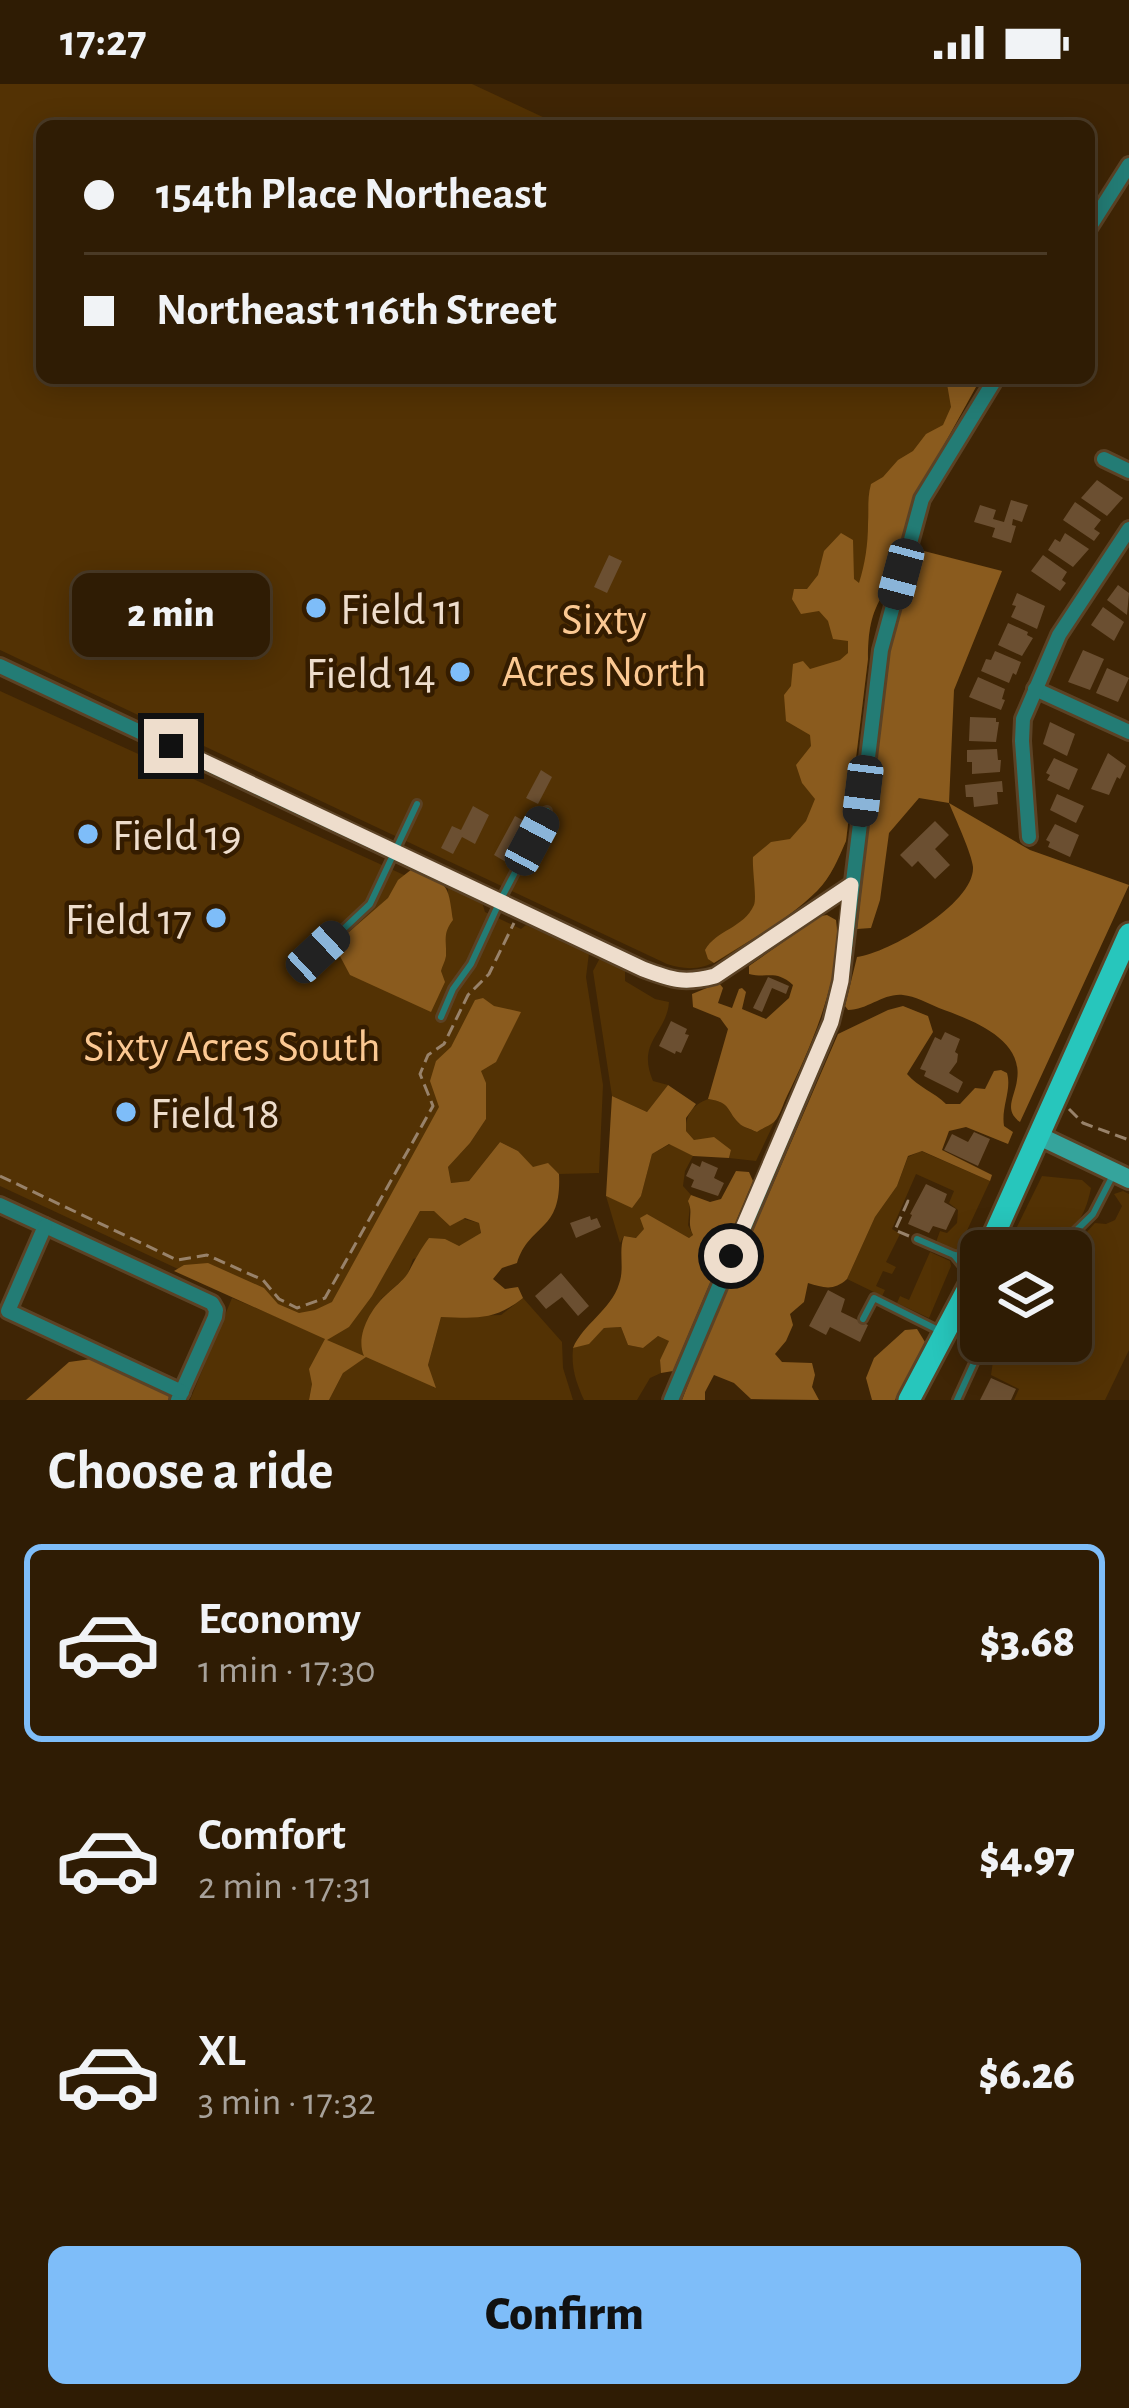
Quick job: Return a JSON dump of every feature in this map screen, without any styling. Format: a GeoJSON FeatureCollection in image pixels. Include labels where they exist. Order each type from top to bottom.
{"type":"FeatureCollection","features":[{"type":"Feature","properties":{"kind":"main road"},"geometry":{"type":"LineString","coordinates":[[996,1230],[1129,934]]}},
{"type":"Feature","properties":{"kind":"main road"},"geometry":{"type":"LineString","coordinates":[[909,1400],[960,1302]]}},
{"type":"Feature","properties":{"kind":"street"},"geometry":{"type":"LineString","coordinates":[[1095,219],[1129,165]]}},
{"type":"Feature","properties":{"kind":"street"},"geometry":{"type":"LineString","coordinates":[[671,1400],[827,1035],[841,981],[880,650],[922,499],[992,384]]}},
{"type":"Feature","properties":{"kind":"street"},"geometry":{"type":"LineString","coordinates":[[1104,459],[1129,471]]}},
{"type":"Feature","properties":{"kind":"street"},"geometry":{"type":"LineString","coordinates":[[1029,837],[1023,719],[1059,634],[1129,529]]}},
{"type":"Feature","properties":{"kind":"street"},"geometry":{"type":"LineString","coordinates":[[0,666],[673,980],[692,982],[715,976],[851,885]]}},
{"type":"Feature","properties":{"kind":"street"},"geometry":{"type":"LineString","coordinates":[[1035,689],[1129,732]]}},
{"type":"Feature","properties":{"kind":"street"},"geometry":{"type":"LineString","coordinates":[[1040,1136],[1122,1175]]}},
{"type":"Feature","properties":{"kind":"street"},"geometry":{"type":"LineString","coordinates":[[0,1205],[205,1298],[216,1310],[212,1327],[180,1396],[8,1311],[45,1226]]}},
{"type":"Feature","properties":{"kind":"lane"},"geometry":{"type":"LineString","coordinates":[[318,952],[370,904],[417,804]]}},
{"type":"Feature","properties":{"kind":"lane"},"geometry":{"type":"LineString","coordinates":[[440,1016],[548,811]]}},
{"type":"Feature","properties":{"kind":"lane"},"geometry":{"type":"LineString","coordinates":[[1077,1230],[1122,1175]]}},
{"type":"Feature","properties":{"kind":"lane"},"geometry":{"type":"LineString","coordinates":[[916,1239],[960,1257]]}},
{"type":"Feature","properties":{"kind":"lane"},"geometry":{"type":"LineString","coordinates":[[954,1255],[960,1257]]}},
{"type":"Feature","properties":{"kind":"lane"},"geometry":{"type":"LineString","coordinates":[[863,1319],[874,1298],[943,1333]]}},
{"type":"Feature","properties":{"kind":"lane"},"geometry":{"type":"LineString","coordinates":[[957,1400],[974,1362]]}},
{"type":"Feature","properties":{"kind":"path"},"geometry":{"type":"LineString","coordinates":[[0,1176],[177,1260],[207,1255],[263,1280],[279,1299],[297,1308],[325,1298],[433,1106],[420,1074],[428,1054],[444,1044],[468,995],[489,974],[520,910]]}},
{"type":"Feature","properties":{"kind":"path"},"geometry":{"type":"LineString","coordinates":[[1068,1107],[1083,1123],[1129,1140]]}},
{"type":"Feature","properties":{"kind":"path"},"geometry":{"type":"LineString","coordinates":[[914,1204],[908,1201],[895,1230],[916,1239]]}},
{"type":"Feature","properties":{"kind":"green space","name":"Sixty Acres North"},"geometry":{"type":"Polygon","coordinates":[[[0,84],[472,84],[549,120],[36,120],[36,384],[978,384],[919,490],[873,617],[846,841],[817,891],[762,933],[705,966],[667,964],[0,650],[0,84]]]}},
{"type":"Feature","properties":{"kind":"green space","name":"Sixty Acres South"},"geometry":{"type":"Polygon","coordinates":[[[0,691],[448,895],[439,880],[482,902],[485,912],[589,953],[586,977],[603,1085],[599,1173],[559,1174],[548,1164],[533,1168],[518,1151],[500,1142],[469,1181],[451,1183],[448,1167],[486,1119],[486,1083],[371,1297],[420,1211],[479,1223],[481,1234],[459,1246],[413,1259],[407,1276],[381,1299],[434,1388],[428,1365],[441,1317],[501,1315],[523,1298],[562,1342],[563,1368],[573,1400],[329,1400],[343,1373],[312,1384],[309,1400],[190,1400],[232,1298],[309,1330],[0,1186],[0,691]]]}},
{"type":"Feature","properties":{"kind":"green space"},"geometry":{"type":"Polygon","coordinates":[[[600,958],[625,970],[625,981],[669,1002],[648,1057],[653,1081],[668,1085],[647,1112],[612,1096],[593,971],[600,958]]]}},
{"type":"Feature","properties":{"kind":"green space"},"geometry":{"type":"Polygon","coordinates":[[[708,1099],[721,1102],[741,1125],[757,1132],[775,1121],[756,1161],[729,1158],[731,1150],[694,1140],[685,1130],[691,1111],[708,1099]]]}},
{"type":"Feature","properties":{"kind":"green space"},"geometry":{"type":"Polygon","coordinates":[[[670,1144],[693,1156],[683,1186],[691,1195],[688,1225],[693,1235],[689,1238],[647,1214],[645,1229],[637,1238],[624,1236],[620,1243],[606,1196],[632,1207],[641,1196],[652,1154],[670,1144]]]}},
{"type":"Feature","properties":{"kind":"green space"},"geometry":{"type":"Polygon","coordinates":[[[921,1151],[990,1181],[967,1230],[960,1230],[957,1252],[936,1242],[940,1231],[947,1233],[957,1223],[958,1210],[949,1203],[954,1191],[916,1174],[892,1229],[900,1234],[886,1262],[896,1267],[892,1274],[883,1271],[876,1286],[885,1290],[882,1296],[847,1279],[908,1157],[921,1151]]]}},
{"type":"Feature","properties":{"kind":"green space"},"geometry":{"type":"Polygon","coordinates":[[[1042,1176],[1082,1180],[1091,1188],[1072,1230],[1015,1230],[1042,1176]]]}},
{"type":"Feature","properties":{"kind":"green space"},"geometry":{"type":"Polygon","coordinates":[[[1114,1194],[1129,1194],[1129,1350],[1105,1400],[1014,1400],[1019,1389],[991,1375],[993,1362],[1092,1362],[1088,1230],[1095,1223],[1115,1220],[1122,1206],[1114,1194]]]}},
{"type":"Feature","properties":{"kind":"green space"},"geometry":{"type":"Polygon","coordinates":[[[930,1252],[950,1261],[951,1266],[929,1318],[897,1303],[900,1296],[909,1300],[930,1252]]]}},
{"type":"Feature","properties":{"kind":"green space"},"geometry":{"type":"Polygon","coordinates":[[[621,1327],[628,1345],[643,1348],[658,1336],[670,1341],[660,1360],[661,1373],[650,1378],[637,1400],[584,1400],[575,1375],[573,1348],[589,1343],[604,1328],[621,1327]]]}},
{"type":"Feature","properties":{"kind":"shaded area"},"geometry":{"type":"Polygon","coordinates":[[[947,384],[978,384],[919,490],[873,617],[846,841],[826,880],[806,902],[714,963],[705,950],[754,905],[753,857],[771,842],[790,839],[806,821],[815,799],[796,765],[811,746],[810,735],[786,721],[784,695],[791,686],[793,664],[803,661],[810,669],[848,653],[848,641],[833,639],[819,611],[801,614],[792,599],[794,589],[807,589],[818,575],[824,551],[841,533],[853,540],[854,579],[859,583],[871,484],[913,451],[926,434],[943,425],[951,407],[947,384]]]}},
{"type":"Feature","properties":{"kind":"shaded area"},"geometry":{"type":"Polygon","coordinates":[[[920,550],[1002,571],[954,690],[949,803],[919,798],[889,833],[880,900],[871,928],[857,929],[887,662],[908,576],[920,550]]]}},
{"type":"Feature","properties":{"kind":"shaded area"},"geometry":{"type":"Polygon","coordinates":[[[949,803],[1030,850],[1129,885],[1020,1122],[1011,1108],[1017,1065],[992,1032],[908,996],[889,996],[855,1009],[845,1006],[857,957],[928,924],[970,881],[972,861],[949,803]]]}},
{"type":"Feature","properties":{"kind":"shaded area"},"geometry":{"type":"Polygon","coordinates":[[[412,869],[444,886],[453,920],[446,934],[441,971],[445,982],[431,1012],[350,975],[334,945],[388,898],[398,880],[412,869]]]}},
{"type":"Feature","properties":{"kind":"shaded area"},"geometry":{"type":"Polygon","coordinates":[[[827,915],[836,920],[837,941],[823,1010],[778,1117],[757,1132],[741,1125],[721,1102],[708,1099],[728,1029],[720,1018],[693,1007],[692,994],[719,983],[723,988],[718,1003],[732,1008],[742,988],[746,992],[742,1009],[766,1019],[789,998],[793,985],[776,976],[749,974],[749,966],[827,915]]]}},
{"type":"Feature","properties":{"kind":"shaded area"},"geometry":{"type":"Polygon","coordinates":[[[483,998],[494,1006],[521,1012],[496,1062],[481,1071],[486,1083],[486,1119],[448,1167],[451,1183],[469,1181],[500,1142],[518,1151],[533,1167],[548,1163],[559,1174],[559,1193],[550,1217],[529,1240],[517,1263],[502,1268],[493,1279],[505,1289],[518,1287],[523,1298],[494,1314],[441,1317],[428,1365],[436,1388],[366,1357],[343,1373],[329,1400],[309,1400],[309,1369],[325,1339],[174,1271],[208,1263],[264,1288],[278,1304],[299,1313],[332,1302],[439,1107],[430,1081],[436,1061],[451,1047],[475,1000],[483,998]],[[420,1211],[372,1296],[349,1327],[327,1340],[364,1356],[363,1331],[370,1314],[406,1276],[429,1238],[459,1246],[481,1233],[479,1223],[465,1218],[450,1226],[434,1211],[420,1211]]]}},
{"type":"Feature","properties":{"kind":"shaded area"},"geometry":{"type":"Polygon","coordinates":[[[903,1006],[928,1016],[933,1032],[907,1074],[946,1104],[960,1104],[975,1088],[985,1089],[994,1071],[1007,1073],[1004,1126],[1013,1132],[1008,1144],[966,1127],[949,1131],[942,1150],[992,1175],[990,1181],[922,1151],[908,1156],[847,1279],[829,1287],[808,1283],[804,1302],[790,1314],[793,1325],[786,1341],[775,1354],[782,1362],[812,1363],[812,1387],[819,1400],[751,1399],[734,1383],[714,1375],[705,1400],[682,1400],[838,1034],[903,1006]]]}},
{"type":"Feature","properties":{"kind":"shaded area"},"geometry":{"type":"Polygon","coordinates":[[[668,1085],[696,1104],[686,1118],[686,1131],[694,1140],[714,1137],[731,1150],[729,1158],[693,1156],[669,1144],[652,1154],[641,1196],[632,1208],[606,1196],[612,1096],[647,1112],[668,1085]]]}},
{"type":"Feature","properties":{"kind":"shaded area"},"geometry":{"type":"Polygon","coordinates":[[[736,1171],[749,1172],[753,1181],[673,1371],[661,1373],[660,1360],[669,1341],[658,1336],[643,1348],[628,1345],[621,1327],[604,1328],[589,1344],[573,1348],[615,1293],[624,1236],[636,1238],[644,1229],[640,1218],[647,1214],[689,1238],[693,1235],[691,1195],[710,1202],[721,1199],[736,1171]]]}},
{"type":"Feature","properties":{"kind":"shaded area"},"geometry":{"type":"Polygon","coordinates":[[[917,1329],[925,1342],[895,1400],[872,1400],[866,1378],[874,1358],[905,1330],[917,1329]]]}},
{"type":"Feature","properties":{"kind":"shaded area"},"geometry":{"type":"Polygon","coordinates":[[[91,1359],[173,1394],[170,1400],[26,1400],[69,1362],[91,1359]]]}},
{"type":"Feature","properties":{"kind":"building"},"geometry":{"type":"Polygon","coordinates":[[[1097,480],[1123,498],[1107,516],[1081,498],[1097,480]]]}},
{"type":"Feature","properties":{"kind":"building"},"geometry":{"type":"Polygon","coordinates":[[[1011,500],[1028,505],[1022,522],[1013,519],[1011,543],[992,537],[995,528],[974,522],[980,505],[996,510],[993,519],[1004,522],[1011,500]]]}},
{"type":"Feature","properties":{"kind":"building"},"geometry":{"type":"Polygon","coordinates":[[[1075,502],[1101,520],[1094,529],[1100,533],[1094,541],[1063,520],[1075,502]]]}},
{"type":"Feature","properties":{"kind":"building"},"geometry":{"type":"Polygon","coordinates":[[[1065,533],[1089,549],[1073,567],[1048,550],[1065,533]]]}},
{"type":"Feature","properties":{"kind":"building"},"geometry":{"type":"Polygon","coordinates":[[[609,555],[622,561],[607,593],[594,587],[609,555]]]}},
{"type":"Feature","properties":{"kind":"building"},"geometry":{"type":"Polygon","coordinates":[[[1043,555],[1067,572],[1060,591],[1031,571],[1043,555]]]}},
{"type":"Feature","properties":{"kind":"building"},"geometry":{"type":"Polygon","coordinates":[[[1118,585],[1129,593],[1127,615],[1107,600],[1118,585]]]}},
{"type":"Feature","properties":{"kind":"building"},"geometry":{"type":"Polygon","coordinates":[[[1017,593],[1045,606],[1037,629],[1011,617],[1017,593]]]}},
{"type":"Feature","properties":{"kind":"building"},"geometry":{"type":"Polygon","coordinates":[[[1103,607],[1124,622],[1114,641],[1091,625],[1103,607]]]}},
{"type":"Feature","properties":{"kind":"building"},"geometry":{"type":"Polygon","coordinates":[[[1008,623],[1033,638],[1022,656],[998,645],[1008,623]]]}},
{"type":"Feature","properties":{"kind":"building"},"geometry":{"type":"Polygon","coordinates":[[[1083,650],[1104,659],[1090,690],[1068,682],[1083,650]]]}},
{"type":"Feature","properties":{"kind":"building"},"geometry":{"type":"Polygon","coordinates":[[[995,651],[1021,662],[1009,683],[981,671],[995,651]]]}},
{"type":"Feature","properties":{"kind":"building"},"geometry":{"type":"Polygon","coordinates":[[[1107,668],[1129,678],[1118,702],[1096,693],[1107,668]]]}},
{"type":"Feature","properties":{"kind":"building"},"geometry":{"type":"Polygon","coordinates":[[[978,677],[1005,689],[1001,710],[969,697],[978,677]]]}},
{"type":"Feature","properties":{"kind":"building"},"geometry":{"type":"Polygon","coordinates":[[[970,717],[996,718],[996,742],[969,741],[970,717]]]}},
{"type":"Feature","properties":{"kind":"building"},"geometry":{"type":"Polygon","coordinates":[[[1050,722],[1075,734],[1067,756],[1043,744],[1050,722]]]}},
{"type":"Feature","properties":{"kind":"building"},"geometry":{"type":"Polygon","coordinates":[[[997,749],[1000,772],[972,774],[967,750],[997,749]]]}},
{"type":"Feature","properties":{"kind":"building"},"geometry":{"type":"Polygon","coordinates":[[[1108,753],[1126,766],[1109,795],[1091,789],[1108,753]]]}},
{"type":"Feature","properties":{"kind":"building"},"geometry":{"type":"Polygon","coordinates":[[[1054,758],[1078,769],[1069,790],[1047,780],[1054,758]]]}},
{"type":"Feature","properties":{"kind":"building"},"geometry":{"type":"Polygon","coordinates":[[[541,770],[552,777],[538,804],[526,798],[541,770]]]}},
{"type":"Feature","properties":{"kind":"building"},"geometry":{"type":"Polygon","coordinates":[[[1002,781],[998,804],[974,807],[973,797],[966,797],[965,785],[1002,781]]]}},
{"type":"Feature","properties":{"kind":"building"},"geometry":{"type":"Polygon","coordinates":[[[1057,794],[1084,806],[1076,823],[1050,810],[1057,794]]]}},
{"type":"Feature","properties":{"kind":"building"},"geometry":{"type":"Polygon","coordinates":[[[473,806],[489,815],[475,844],[462,837],[453,854],[441,848],[452,826],[461,830],[473,806]]]}},
{"type":"Feature","properties":{"kind":"building"},"geometry":{"type":"Polygon","coordinates":[[[515,816],[528,823],[506,862],[494,855],[515,816]]]}},
{"type":"Feature","properties":{"kind":"building"},"geometry":{"type":"Polygon","coordinates":[[[935,821],[949,835],[935,849],[950,865],[935,879],[918,861],[912,867],[900,855],[935,821]]]}},
{"type":"Feature","properties":{"kind":"building"},"geometry":{"type":"Polygon","coordinates":[[[1055,824],[1079,835],[1070,857],[1048,847],[1046,840],[1055,824]]]}},
{"type":"Feature","properties":{"kind":"building"},"geometry":{"type":"Polygon","coordinates":[[[768,977],[789,986],[786,994],[772,988],[762,1012],[753,1008],[768,977]]]}},
{"type":"Feature","properties":{"kind":"building"},"geometry":{"type":"Polygon","coordinates":[[[671,1021],[689,1035],[681,1053],[659,1046],[671,1021]]]}},
{"type":"Feature","properties":{"kind":"building"},"geometry":{"type":"Polygon","coordinates":[[[945,1032],[960,1039],[957,1062],[949,1073],[963,1082],[958,1093],[924,1076],[926,1071],[920,1069],[935,1037],[941,1040],[945,1032]]]}},
{"type":"Feature","properties":{"kind":"building"},"geometry":{"type":"Polygon","coordinates":[[[974,1132],[990,1139],[978,1166],[944,1150],[952,1134],[968,1142],[974,1132]]]}},
{"type":"Feature","properties":{"kind":"building"},"geometry":{"type":"Polygon","coordinates":[[[702,1161],[718,1168],[714,1178],[724,1183],[718,1196],[691,1187],[694,1180],[686,1176],[692,1163],[700,1167],[702,1161]]]}},
{"type":"Feature","properties":{"kind":"building"},"geometry":{"type":"Polygon","coordinates":[[[926,1184],[947,1194],[944,1202],[956,1209],[946,1230],[933,1226],[929,1233],[908,1224],[926,1184]]]}},
{"type":"Feature","properties":{"kind":"building"},"geometry":{"type":"Polygon","coordinates":[[[590,1216],[601,1227],[576,1238],[570,1223],[590,1216]]]}},
{"type":"Feature","properties":{"kind":"building"},"geometry":{"type":"Polygon","coordinates":[[[561,1273],[589,1306],[578,1316],[562,1297],[546,1309],[535,1296],[561,1273]]]}},
{"type":"Feature","properties":{"kind":"building"},"geometry":{"type":"Polygon","coordinates":[[[828,1290],[845,1299],[841,1312],[868,1325],[860,1342],[830,1327],[826,1335],[809,1326],[828,1290]]]}},
{"type":"Feature","properties":{"kind":"building"},"geometry":{"type":"Polygon","coordinates":[[[991,1378],[1016,1389],[1011,1400],[980,1400],[991,1378]]]}},
{"type":"Feature","properties":{"kind":"place","name":"Field 11"},"geometry":{"type":"Point","coordinates":[316,608]}},
{"type":"Feature","properties":{"kind":"place","name":"Field 14"},"geometry":{"type":"Point","coordinates":[460,672]}},
{"type":"Feature","properties":{"kind":"place","name":"Field 19"},"geometry":{"type":"Point","coordinates":[88,834]}},
{"type":"Feature","properties":{"kind":"place","name":"Field 17"},"geometry":{"type":"Point","coordinates":[216,918]}},
{"type":"Feature","properties":{"kind":"place","name":"Field 18"},"geometry":{"type":"Point","coordinates":[126,1112]}},
{"type":"Feature","properties":{"kind":"route"},"geometry":{"type":"LineString","coordinates":[[171,746],[673,980],[692,982],[715,976],[851,885],[841,981],[827,1035],[731,1256]]}}]}
